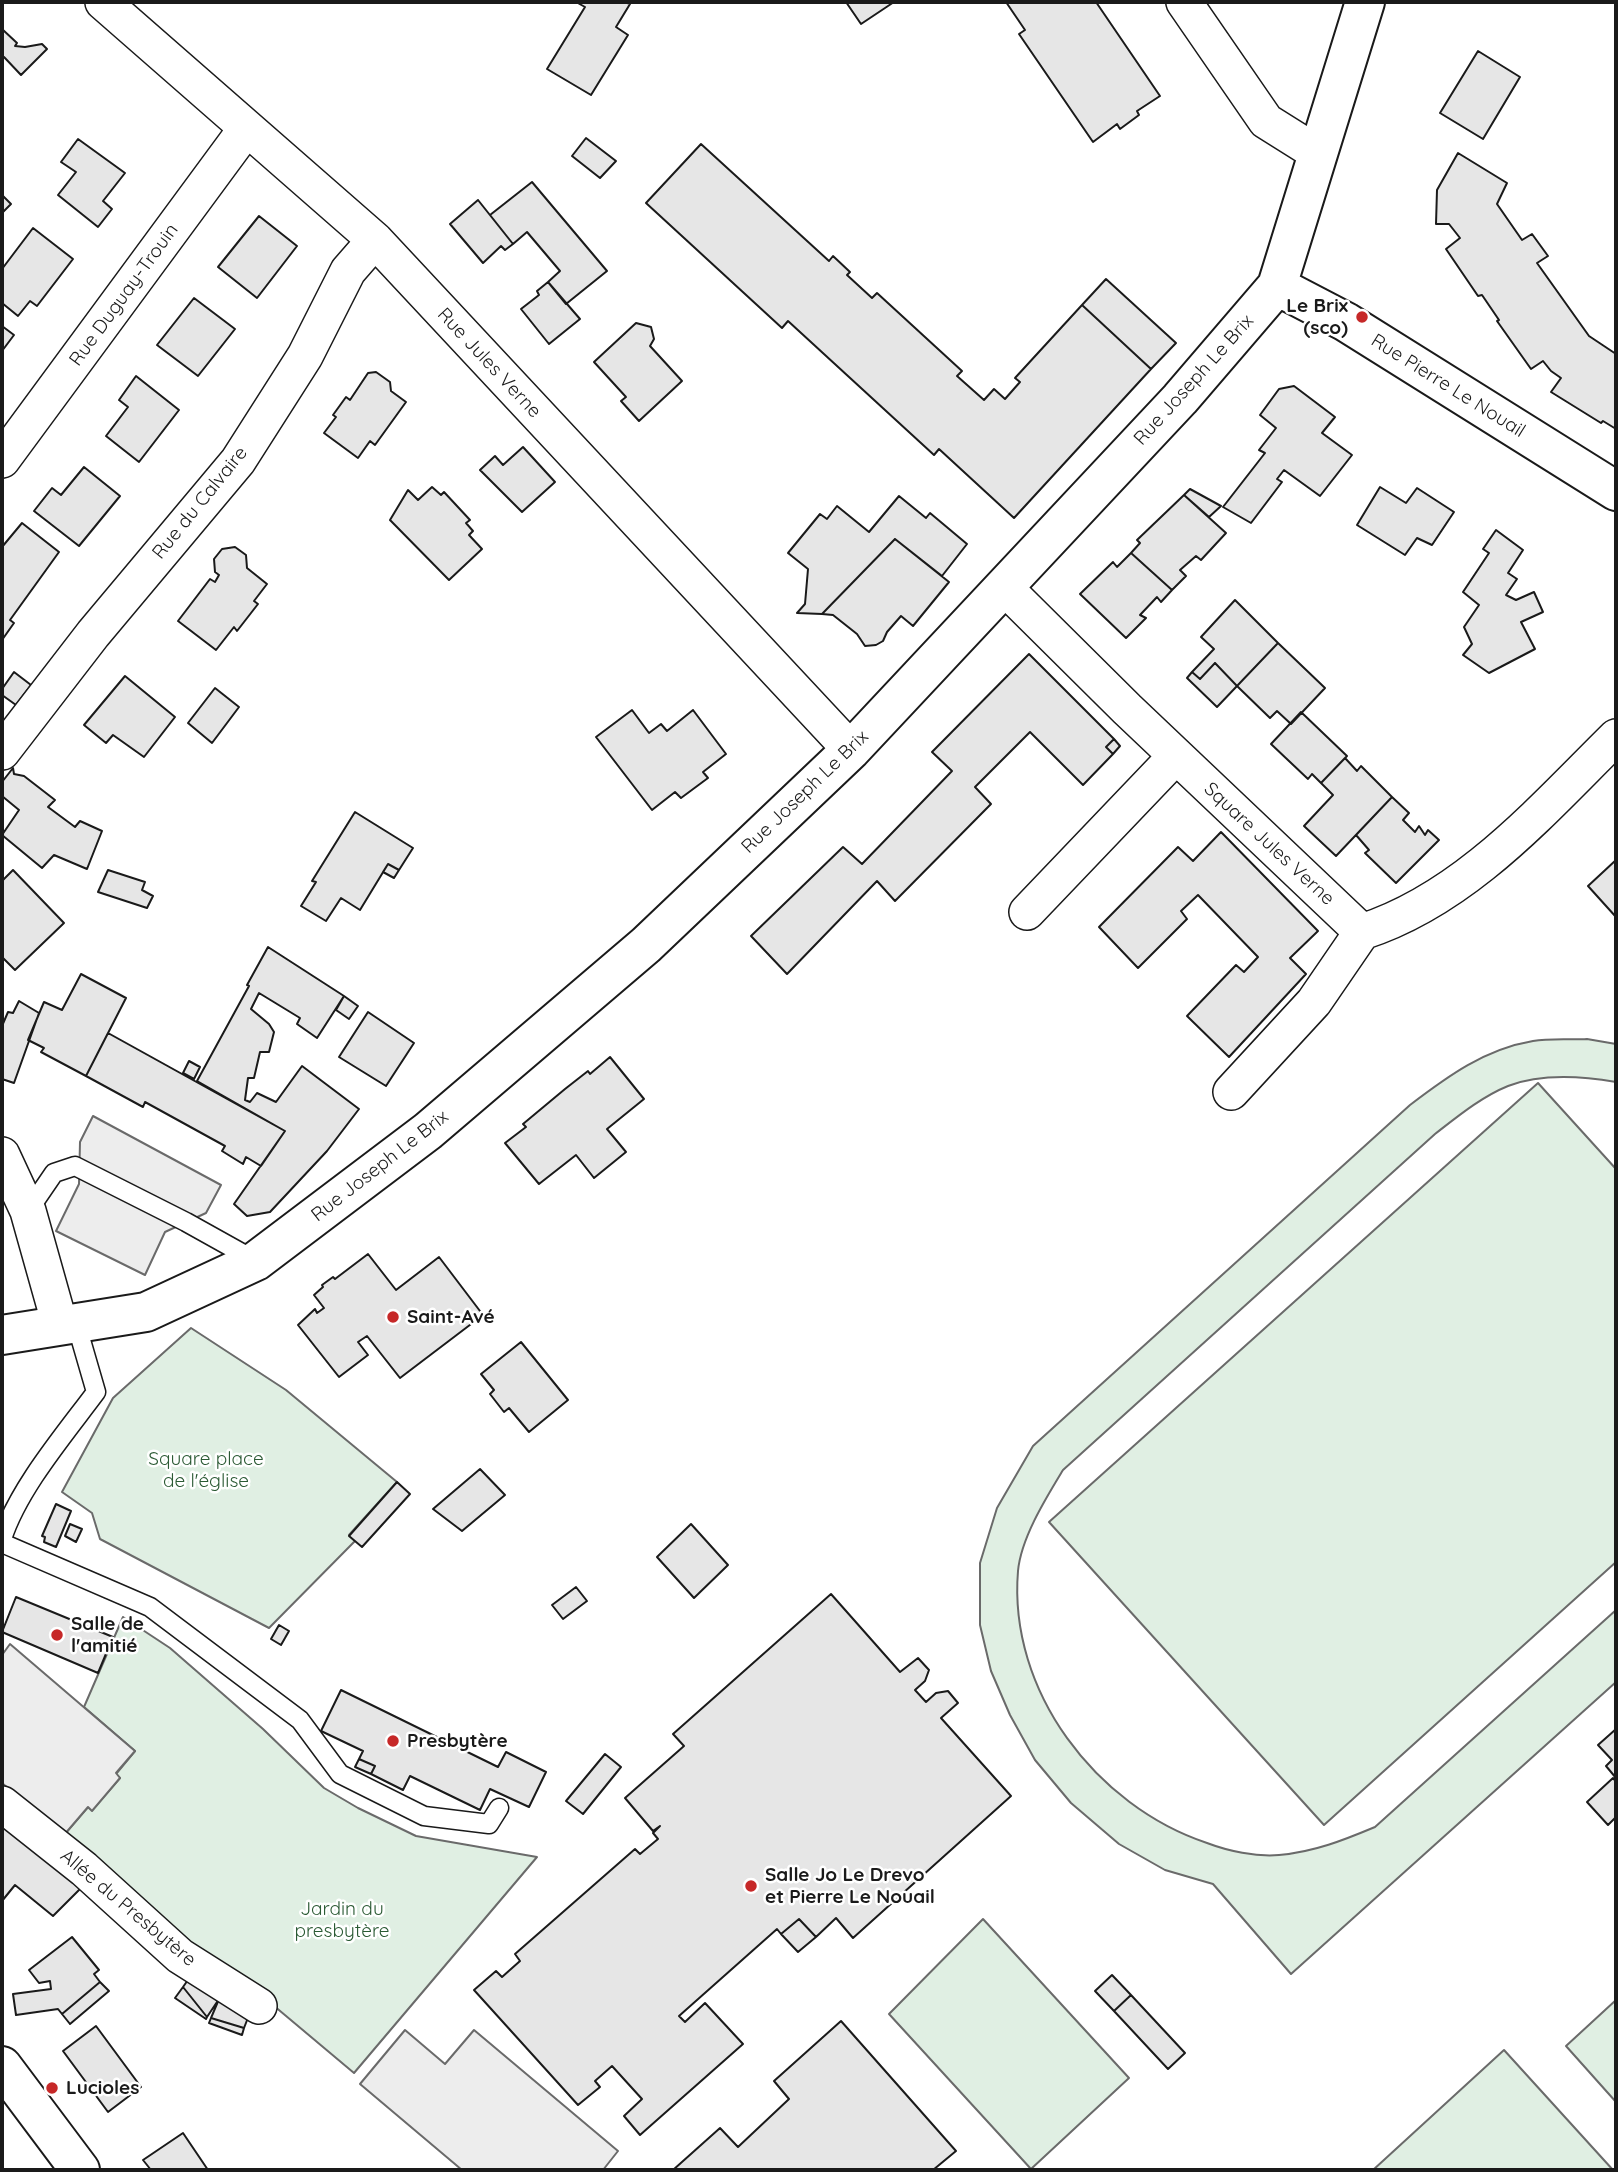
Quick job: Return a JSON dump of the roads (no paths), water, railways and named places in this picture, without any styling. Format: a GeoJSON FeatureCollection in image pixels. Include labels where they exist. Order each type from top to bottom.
{"type":"FeatureCollection","features":[{"type":"Feature","properties":{"kind":"street","name":"Rue Jules Verne"},"geometry":{"type":"LineString","coordinates":[[103,2],[375,240],[851,750]]}},
{"type":"Feature","properties":{"kind":"street"},"geometry":{"type":"LineString","coordinates":[[1184,2],[1266,121],[1317,153]]}},
{"type":"Feature","properties":{"kind":"street","name":"Rue Joseph Le Brix"},"geometry":{"type":"LineString","coordinates":[[2,1335],[146,1312],[256,1261],[428,1131],[636,954],[851,750],[1180,399],[1277,286],[1365,2]]}},
{"type":"Feature","properties":{"kind":"street","name":"Rue Duguay-Trouin"},"geometry":{"type":"LineString","coordinates":[[2,460],[246,129]]}},
{"type":"Feature","properties":{"kind":"street","name":"Rue du Calvaire"},"geometry":{"type":"LineString","coordinates":[[2,752],[93,634],[238,461],[305,356],[348,271],[375,240]]}},
{"type":"Feature","properties":{"kind":"street","name":"Rue Pierre Le Nouail"},"geometry":{"type":"LineString","coordinates":[[1277,286],[1346,322],[1616,491]]}},
{"type":"Feature","properties":{"kind":"street","name":"Square Jules Verne"},"geometry":{"type":"LineString","coordinates":[[1004,587],[1176,756],[1362,932]]}},
{"type":"Feature","properties":{"kind":"street"},"geometry":{"type":"LineString","coordinates":[[1231,1092],[1314,1002],[1362,932],[1391,923],[1444,891],[1503,849],[1616,737]]}},
{"type":"Feature","properties":{"kind":"street"},"geometry":{"type":"LineString","coordinates":[[1027,912],[1176,756]]}},
{"type":"Feature","properties":{"kind":"street"},"geometry":{"type":"LineString","coordinates":[[2,1154],[28,1211],[68,1324]]}},
{"type":"Feature","properties":{"kind":"street","name":"Allée du Presbytère"},"geometry":{"type":"LineString","coordinates":[[2,1804],[84,1870],[180,1956],[259,2006]]}},
{"type":"Feature","properties":{"kind":"street"},"geometry":{"type":"LineString","coordinates":[[2,2066],[80,2170]]}},
{"type":"Feature","properties":{"kind":"lane"},"geometry":{"type":"LineString","coordinates":[[28,1211],[54,1173],[75,1166],[256,1261]]}},
{"type":"Feature","properties":{"kind":"lane"},"geometry":{"type":"LineString","coordinates":[[68,1324],[96,1392],[8,1519],[2,1541],[150,1607],[300,1720],[340,1774],[424,1816],[489,1824],[499,1808]]}},
{"type":"Feature","properties":{"kind":"place","name":"Le Brix (sco)"},"geometry":{"type":"Point","coordinates":[1362,317]}},
{"type":"Feature","properties":{"kind":"place","name":"Saint-Avé"},"geometry":{"type":"Point","coordinates":[393,1317]}},
{"type":"Feature","properties":{"kind":"place","name":"Salle de l'amitié"},"geometry":{"type":"Point","coordinates":[57,1635]}},
{"type":"Feature","properties":{"kind":"place","name":"Presbytère"},"geometry":{"type":"Point","coordinates":[393,1741]}},
{"type":"Feature","properties":{"kind":"place","name":"Salle Jo Le Drevo et Pierre Le Nouail"},"geometry":{"type":"Point","coordinates":[751,1886]}},
{"type":"Feature","properties":{"kind":"place","name":"Lucioles"},"geometry":{"type":"Point","coordinates":[52,2088]}},
{"type":"Feature","properties":{"kind":"park label","name":"Square place de l'église"},"geometry":{"type":"Point","coordinates":[206,1470]}},
{"type":"Feature","properties":{"kind":"park label","name":"Jardin du presbytère"},"geometry":{"type":"Point","coordinates":[342,1920]}}]}
